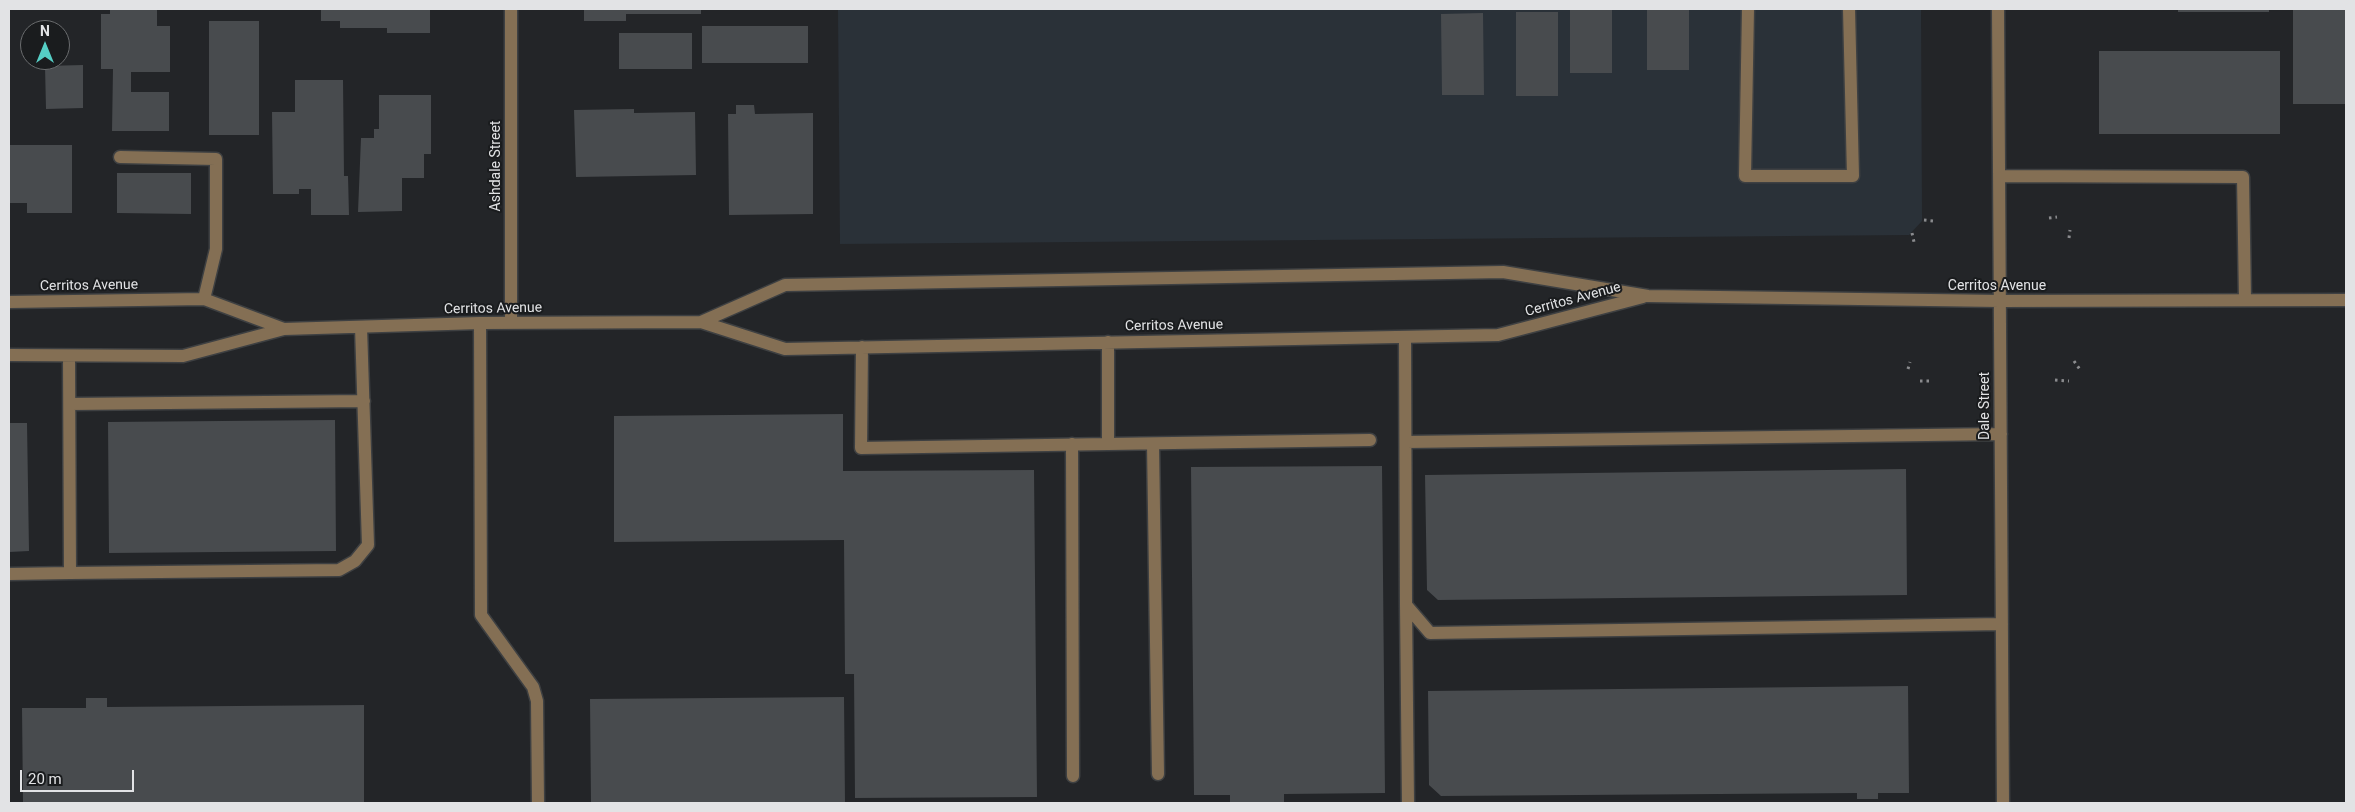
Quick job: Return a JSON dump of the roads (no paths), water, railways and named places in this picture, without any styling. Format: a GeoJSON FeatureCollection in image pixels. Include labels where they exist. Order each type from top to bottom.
{"type":"FeatureCollection","features":[{"type":"Feature","properties":{"kind":"street","name":"Ashdale Street"},"geometry":{"type":"LineString","coordinates":[[511,9],[511,324]]}},
{"type":"Feature","properties":{"kind":"street"},"geometry":{"type":"LineString","coordinates":[[1748,9],[1745,176],[1853,176],[1849,9]]}},
{"type":"Feature","properties":{"kind":"street","name":"Dale Street"},"geometry":{"type":"LineString","coordinates":[[1998,9],[2003,803]]}},
{"type":"Feature","properties":{"kind":"street"},"geometry":{"type":"LineString","coordinates":[[120,157],[216,158],[216,249],[204,299]]}},
{"type":"Feature","properties":{"kind":"street"},"geometry":{"type":"LineString","coordinates":[[1999,176],[2242,177],[2245,300]]}},
{"type":"Feature","properties":{"kind":"street","name":"Cerritos Avenue"},"geometry":{"type":"LineString","coordinates":[[701,322],[785,285],[1503,272],[1648,296],[2000,302],[2346,300]]}},
{"type":"Feature","properties":{"kind":"street","name":"Cerritos Avenue"},"geometry":{"type":"LineString","coordinates":[[9,355],[184,356],[284,328],[480,324],[701,322],[785,349],[1498,335],[1648,296]]}},
{"type":"Feature","properties":{"kind":"street","name":"Cerritos Avenue"},"geometry":{"type":"LineString","coordinates":[[9,302],[204,299],[284,328]]}},
{"type":"Feature","properties":{"kind":"street"},"geometry":{"type":"LineString","coordinates":[[480,324],[482,615],[533,687],[537,701],[538,802]]}},
{"type":"Feature","properties":{"kind":"street"},"geometry":{"type":"LineString","coordinates":[[9,574],[339,570],[355,562],[368,545],[361,327]]}},
{"type":"Feature","properties":{"kind":"street"},"geometry":{"type":"LineString","coordinates":[[1405,337],[1408,803]]}},
{"type":"Feature","properties":{"kind":"street"},"geometry":{"type":"LineString","coordinates":[[1108,342],[1108,444]]}},
{"type":"Feature","properties":{"kind":"street"},"geometry":{"type":"LineString","coordinates":[[862,347],[861,448],[1370,440]]}},
{"type":"Feature","properties":{"kind":"street"},"geometry":{"type":"LineString","coordinates":[[69,356],[70,573]]}},
{"type":"Feature","properties":{"kind":"street"},"geometry":{"type":"LineString","coordinates":[[70,404],[364,401]]}},
{"type":"Feature","properties":{"kind":"street"},"geometry":{"type":"LineString","coordinates":[[1406,442],[2001,434]]}},
{"type":"Feature","properties":{"kind":"street"},"geometry":{"type":"LineString","coordinates":[[1072,444],[1073,776]]}},
{"type":"Feature","properties":{"kind":"street"},"geometry":{"type":"LineString","coordinates":[[1153,444],[1158,774]]}},
{"type":"Feature","properties":{"kind":"street"},"geometry":{"type":"LineString","coordinates":[[1406,605],[1430,633],[2002,624]]}}]}
